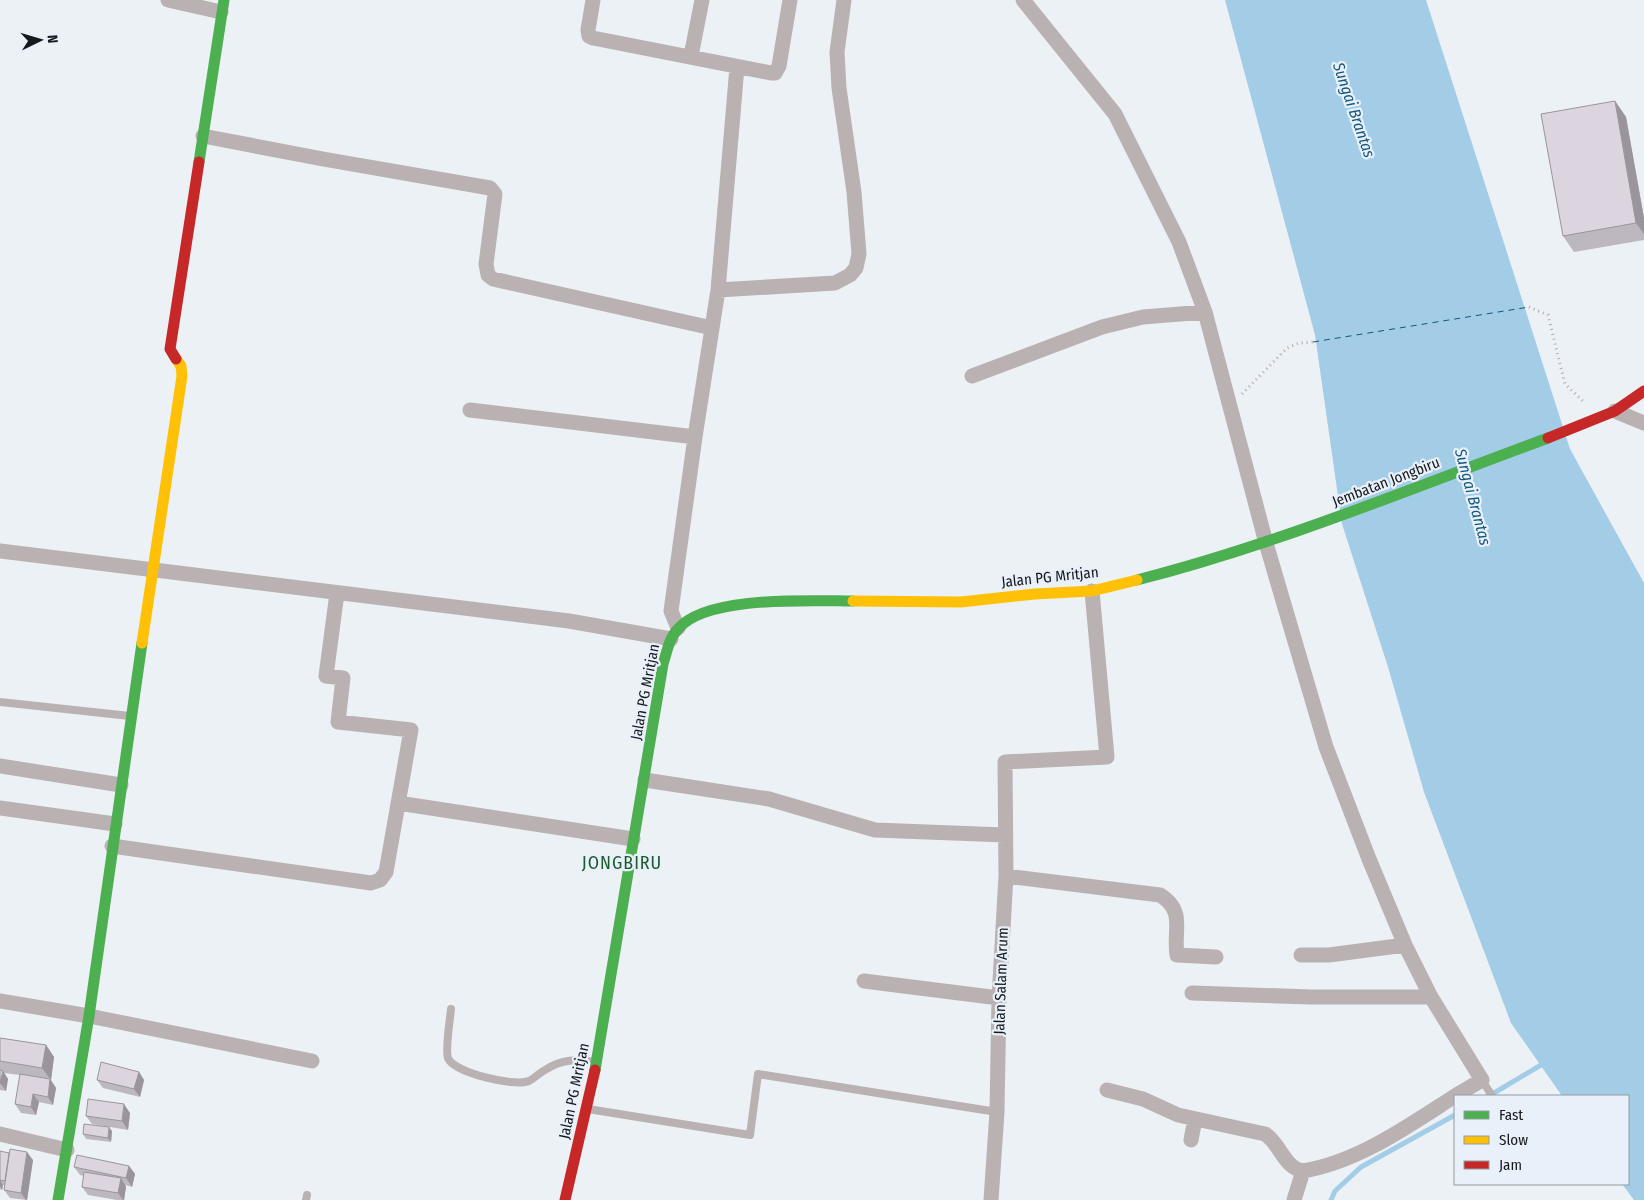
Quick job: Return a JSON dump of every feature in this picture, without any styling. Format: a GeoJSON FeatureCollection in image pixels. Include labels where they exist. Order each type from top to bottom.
{"type":"FeatureCollection","features":[{"type":"Feature","properties":{"kind":"main road"},"geometry":{"type":"LineString","coordinates":[[58,1200],[89,1016],[115,824],[182,376],[181,366],[170,349],[222,6]]}},
{"type":"Feature","properties":{"kind":"main road","name":"Jembatan Jongbiru"},"geometry":{"type":"LineString","coordinates":[[1287,535],[1579,426],[1615,411],[1644,391]]}},
{"type":"Feature","properties":{"kind":"main road","name":"Jalan PG Mritjan"},"geometry":{"type":"LineString","coordinates":[[565,1200],[597,1062],[663,664],[674,633],[691,618],[716,609],[772,601],[961,602],[1035,594],[1092,591],[1161,573],[1260,535],[1287,535]]}},
{"type":"Feature","properties":{"kind":"main road"},"geometry":{"type":"LineString","coordinates":[[1161,573],[1218,545]]}},
{"type":"Feature","properties":{"kind":"main road"},"geometry":{"type":"LineString","coordinates":[[1161,573],[1193,575],[1210,572]]}},
{"type":"Feature","properties":{"kind":"street"},"geometry":{"type":"LineString","coordinates":[[168,0],[222,6]]}},
{"type":"Feature","properties":{"kind":"street"},"geometry":{"type":"LineString","coordinates":[[593,0],[588,30],[589,36],[593,38],[691,56],[737,67],[775,72],[779,66],[790,0]]}},
{"type":"Feature","properties":{"kind":"street"},"geometry":{"type":"LineString","coordinates":[[691,56],[702,0]]}},
{"type":"Feature","properties":{"kind":"street"},"geometry":{"type":"LineString","coordinates":[[718,290],[835,283],[850,275],[856,268],[859,254],[854,192],[839,88],[837,52],[844,0]]}},
{"type":"Feature","properties":{"kind":"street"},"geometry":{"type":"LineString","coordinates":[[1023,0],[1115,114],[1179,242],[1205,312],[1230,407],[1266,560],[1326,747],[1369,859],[1405,945],[1431,996],[1482,1080],[1457,1095]]}},
{"type":"Feature","properties":{"kind":"street"},"geometry":{"type":"LineString","coordinates":[[0,551],[674,633],[671,611],[718,290],[737,67]]}},
{"type":"Feature","properties":{"kind":"street"},"geometry":{"type":"LineString","coordinates":[[203,136],[490,188],[494,190],[495,194],[486,264],[488,274],[493,279],[712,328]]}},
{"type":"Feature","properties":{"kind":"street"},"geometry":{"type":"LineString","coordinates":[[972,376],[1102,327],[1143,317],[1205,312]]}},
{"type":"Feature","properties":{"kind":"street"},"geometry":{"type":"LineString","coordinates":[[470,410],[695,437]]}},
{"type":"Feature","properties":{"kind":"street"},"geometry":{"type":"LineString","coordinates":[[1615,411],[1644,423]]}},
{"type":"Feature","properties":{"kind":"street","name":"Jalan Salam Arum"},"geometry":{"type":"LineString","coordinates":[[991,1200],[997,1112],[999,998],[1006,876],[1005,762],[1107,758],[1092,591]]}},
{"type":"Feature","properties":{"kind":"street"},"geometry":{"type":"LineString","coordinates":[[112,846],[371,883],[380,880],[386,872],[411,730],[338,722],[343,678],[326,676],[337,593]]}},
{"type":"Feature","properties":{"kind":"street"},"geometry":{"type":"LineString","coordinates":[[0,766],[121,785]]}},
{"type":"Feature","properties":{"kind":"street"},"geometry":{"type":"LineString","coordinates":[[645,780],[769,799],[875,830],[1006,835]]}},
{"type":"Feature","properties":{"kind":"street"},"geometry":{"type":"LineString","coordinates":[[398,803],[633,839]]}},
{"type":"Feature","properties":{"kind":"street"},"geometry":{"type":"LineString","coordinates":[[0,808],[115,824]]}},
{"type":"Feature","properties":{"kind":"street"},"geometry":{"type":"LineString","coordinates":[[1006,876],[1160,896],[1171,903],[1175,911],[1177,955],[1216,957]]}},
{"type":"Feature","properties":{"kind":"street"},"geometry":{"type":"LineString","coordinates":[[1301,955],[1328,955],[1405,945]]}},
{"type":"Feature","properties":{"kind":"street"},"geometry":{"type":"LineString","coordinates":[[864,981],[999,998]]}},
{"type":"Feature","properties":{"kind":"street"},"geometry":{"type":"LineString","coordinates":[[1192,993],[1310,997],[1431,996]]}},
{"type":"Feature","properties":{"kind":"street"},"geometry":{"type":"LineString","coordinates":[[0,1001],[89,1016],[312,1061]]}},
{"type":"Feature","properties":{"kind":"street"},"geometry":{"type":"LineString","coordinates":[[1108,1090],[1143,1099],[1166,1111],[1265,1134],[1276,1143],[1291,1165],[1302,1171],[1336,1163],[1363,1150],[1414,1122],[1454,1097]]}},
{"type":"Feature","properties":{"kind":"street"},"geometry":{"type":"LineString","coordinates":[[1191,1140],[1195,1119]]}},
{"type":"Feature","properties":{"kind":"street"},"geometry":{"type":"LineString","coordinates":[[0,1134],[67,1150]]}},
{"type":"Feature","properties":{"kind":"street"},"geometry":{"type":"LineString","coordinates":[[1294,1200],[1302,1171]]}},
{"type":"Feature","properties":{"kind":"lane"},"geometry":{"type":"LineString","coordinates":[[0,702],[132,716]]}},
{"type":"Feature","properties":{"kind":"lane"},"geometry":{"type":"LineString","coordinates":[[451,1008],[447,1057],[453,1065],[465,1072],[517,1083],[529,1081],[563,1060],[575,1059],[597,1062]]}},
{"type":"Feature","properties":{"kind":"lane"},"geometry":{"type":"LineString","coordinates":[[586,1109],[750,1135],[758,1074],[997,1112]]}},
{"type":"Feature","properties":{"kind":"lane"},"geometry":{"type":"LineString","coordinates":[[1482,1080],[1491,1095]]}},
{"type":"Feature","properties":{"kind":"path"},"geometry":{"type":"LineString","coordinates":[[1529,307],[1548,315],[1565,384],[1585,403],[1615,411]]}},
{"type":"Feature","properties":{"kind":"path"},"geometry":{"type":"LineString","coordinates":[[1230,407],[1287,348],[1299,343],[1313,342]]}},
{"type":"Feature","properties":{"kind":"water","name":"Sungai Brantas"},"geometry":{"type":"Polygon","coordinates":[[[1225,0],[1426,0],[1570,449],[1644,583],[1644,1200],[1634,1200],[1623,1185],[1629,1185],[1629,1095],[1561,1095],[1511,1023],[1424,792],[1388,667],[1342,524],[1315,335],[1225,0]]]}},
{"type":"Feature","properties":{"kind":"building"},"geometry":{"type":"Polygon","coordinates":[[[1615,101],[1636,223],[1563,236],[1541,114],[1615,101]]]}},
{"type":"Feature","properties":{"kind":"building"},"geometry":{"type":"Polygon","coordinates":[[[0,1038],[46,1045],[42,1068],[0,1061],[0,1038]]]}},
{"type":"Feature","properties":{"kind":"building"},"geometry":{"type":"Polygon","coordinates":[[[101,1062],[139,1072],[134,1089],[97,1080],[101,1062]]]}},
{"type":"Feature","properties":{"kind":"building"},"geometry":{"type":"Polygon","coordinates":[[[0,1070],[3,1071],[0,1083],[0,1070]]]}},
{"type":"Feature","properties":{"kind":"building"},"geometry":{"type":"Polygon","coordinates":[[[20,1074],[50,1079],[48,1097],[33,1094],[31,1107],[15,1104],[20,1074]]]}},
{"type":"Feature","properties":{"kind":"building"},"geometry":{"type":"Polygon","coordinates":[[[88,1099],[124,1104],[122,1121],[86,1116],[88,1099]]]}},
{"type":"Feature","properties":{"kind":"building"},"geometry":{"type":"Polygon","coordinates":[[[84,1124],[109,1127],[108,1138],[83,1134],[84,1124]]]}},
{"type":"Feature","properties":{"kind":"building"},"geometry":{"type":"Polygon","coordinates":[[[10,1149],[27,1152],[21,1193],[4,1190],[10,1149]]]}},
{"type":"Feature","properties":{"kind":"building"},"geometry":{"type":"Polygon","coordinates":[[[0,1151],[9,1153],[5,1181],[0,1180],[0,1151]]]}},
{"type":"Feature","properties":{"kind":"building"},"geometry":{"type":"Polygon","coordinates":[[[77,1155],[129,1166],[126,1178],[74,1167],[77,1155]]]}},
{"type":"Feature","properties":{"kind":"building"},"geometry":{"type":"Polygon","coordinates":[[[84,1172],[121,1178],[118,1193],[82,1187],[84,1172]]]}},
{"type":"Feature","properties":{"kind":"waterway"},"geometry":{"type":"LineString","coordinates":[[1491,1095],[1546,1062]]}},
{"type":"Feature","properties":{"kind":"waterway"},"geometry":{"type":"LineString","coordinates":[[1331,1200],[1335,1191],[1361,1167],[1454,1116]]}},
{"type":"Feature","properties":{"kind":"ferry route"},"geometry":{"type":"LineString","coordinates":[[1313,342],[1529,307]]}},
{"type":"Feature","properties":{"kind":"traffic: fast"},"geometry":{"type":"LineString","coordinates":[[199,162],[224,0]]}},
{"type":"Feature","properties":{"kind":"traffic: fast"},"geometry":{"type":"LineString","coordinates":[[1137,580],[1242,550],[1548,438]]}},
{"type":"Feature","properties":{"kind":"traffic: fast"},"geometry":{"type":"LineString","coordinates":[[595,1070],[663,664],[672,637],[678,629],[692,618],[711,610],[735,605],[787,601],[853,601]]}},
{"type":"Feature","properties":{"kind":"traffic: fast"},"geometry":{"type":"LineString","coordinates":[[58,1200],[89,1016],[142,643]]}},
{"type":"Feature","properties":{"kind":"traffic: slow"},"geometry":{"type":"LineString","coordinates":[[142,643],[182,376],[181,366],[176,359]]}},
{"type":"Feature","properties":{"kind":"traffic: slow"},"geometry":{"type":"LineString","coordinates":[[853,601],[961,602],[1035,594],[1092,591],[1137,580]]}},
{"type":"Feature","properties":{"kind":"traffic: jam"},"geometry":{"type":"LineString","coordinates":[[176,359],[170,349],[199,162]]}},
{"type":"Feature","properties":{"kind":"traffic: jam"},"geometry":{"type":"LineString","coordinates":[[1548,438],[1615,411],[1644,391]]}},
{"type":"Feature","properties":{"kind":"traffic: jam"},"geometry":{"type":"LineString","coordinates":[[565,1200],[595,1070]]}},
{"type":"Feature","properties":{"kind":"district","name":"JONGBIRU"},"geometry":{"type":"Point","coordinates":[622,863]}}]}
